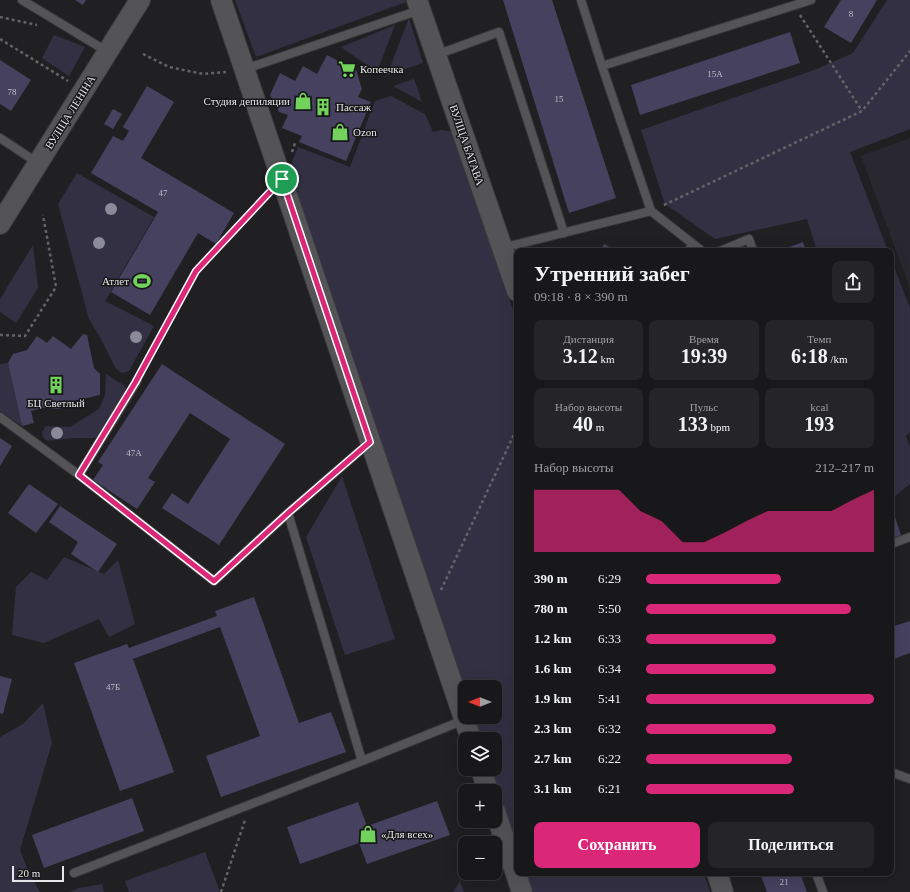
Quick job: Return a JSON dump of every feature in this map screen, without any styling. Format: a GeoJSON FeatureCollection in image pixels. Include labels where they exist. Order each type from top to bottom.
{"type":"FeatureCollection","features":[{"type":"Feature","properties":{"kind":"street","name":"ВУЛІЦА ЛЕНІНА"},"geometry":{"type":"LineString","coordinates":[[0,224],[140,0]]}},
{"type":"Feature","properties":{"kind":"street"},"geometry":{"type":"LineString","coordinates":[[221,0],[458,702]]}},
{"type":"Feature","properties":{"kind":"street","name":"ВУЛІЦА БАТАВА"},"geometry":{"type":"LineString","coordinates":[[419,5],[514,282]]}},
{"type":"Feature","properties":{"kind":"street"},"geometry":{"type":"LineString","coordinates":[[501,828],[514,868]]}},
{"type":"Feature","properties":{"kind":"street"},"geometry":{"type":"LineString","coordinates":[[517,876],[522,892]]}},
{"type":"Feature","properties":{"kind":"street"},"geometry":{"type":"LineString","coordinates":[[718,876],[723,892]]}},
{"type":"Feature","properties":{"kind":"lane"},"geometry":{"type":"LineString","coordinates":[[22,0],[108,52]]}},
{"type":"Feature","properties":{"kind":"lane"},"geometry":{"type":"LineString","coordinates":[[581,0],[651,211],[698,248]]}},
{"type":"Feature","properties":{"kind":"lane"},"geometry":{"type":"LineString","coordinates":[[602,66],[811,0]]}},
{"type":"Feature","properties":{"kind":"lane"},"geometry":{"type":"LineString","coordinates":[[244,69],[419,5]]}},
{"type":"Feature","properties":{"kind":"lane"},"geometry":{"type":"LineString","coordinates":[[436,55],[499,32],[564,233]]}},
{"type":"Feature","properties":{"kind":"lane"},"geometry":{"type":"LineString","coordinates":[[0,138],[38,164]]}},
{"type":"Feature","properties":{"kind":"lane"},"geometry":{"type":"LineString","coordinates":[[502,248],[651,211]]}},
{"type":"Feature","properties":{"kind":"lane"},"geometry":{"type":"LineString","coordinates":[[727,248],[749,239],[752,248]]}},
{"type":"Feature","properties":{"kind":"lane"},"geometry":{"type":"LineString","coordinates":[[690,248],[693,244]]}},
{"type":"Feature","properties":{"kind":"lane"},"geometry":{"type":"LineString","coordinates":[[79,475],[136,382]]}},
{"type":"Feature","properties":{"kind":"lane"},"geometry":{"type":"LineString","coordinates":[[0,418],[79,475],[214,581],[288,513],[370,442]]}},
{"type":"Feature","properties":{"kind":"lane"},"geometry":{"type":"LineString","coordinates":[[288,513],[362,761]]}},
{"type":"Feature","properties":{"kind":"lane"},"geometry":{"type":"LineString","coordinates":[[894,543],[910,537]]}},
{"type":"Feature","properties":{"kind":"lane"},"geometry":{"type":"LineString","coordinates":[[74,873],[458,722]]}},
{"type":"Feature","properties":{"kind":"lane"},"geometry":{"type":"LineString","coordinates":[[894,773],[910,779]]}},
{"type":"Feature","properties":{"kind":"lane"},"geometry":{"type":"LineString","coordinates":[[817,876],[823,892]]}},
{"type":"Feature","properties":{"kind":"path"},"geometry":{"type":"LineString","coordinates":[[794,6],[862,111]]}},
{"type":"Feature","properties":{"kind":"path"},"geometry":{"type":"LineString","coordinates":[[0,39],[71,83]]}},
{"type":"Feature","properties":{"kind":"path"},"geometry":{"type":"LineString","coordinates":[[651,211],[862,111],[910,51]]}},
{"type":"Feature","properties":{"kind":"path"},"geometry":{"type":"LineString","coordinates":[[143,54],[169,67],[203,74],[231,72],[244,69]]}},
{"type":"Feature","properties":{"kind":"path"},"geometry":{"type":"LineString","coordinates":[[136,382],[196,271],[282,179],[295,143]]}},
{"type":"Feature","properties":{"kind":"path"},"geometry":{"type":"LineString","coordinates":[[0,335],[24,336],[56,288],[43,215]]}},
{"type":"Feature","properties":{"kind":"path"},"geometry":{"type":"LineString","coordinates":[[429,616],[514,434]]}},
{"type":"Feature","properties":{"kind":"path"},"geometry":{"type":"LineString","coordinates":[[221,892],[250,805]]}},
{"type":"Feature","properties":{"kind":"shaded area"},"geometry":{"type":"Polygon","coordinates":[[[235,0],[405,0],[406,2],[256,57],[235,0]]]}},
{"type":"Feature","properties":{"kind":"shaded area"},"geometry":{"type":"Polygon","coordinates":[[[887,0],[910,0],[910,129],[850,152],[887,248],[816,248],[807,219],[715,239],[665,204],[641,130],[817,69],[853,53],[887,0]]]}},
{"type":"Feature","properties":{"kind":"shaded area"},"geometry":{"type":"Polygon","coordinates":[[[409,18],[423,63],[387,75],[409,18]]]}},
{"type":"Feature","properties":{"kind":"shaded area"},"geometry":{"type":"Polygon","coordinates":[[[395,25],[377,72],[341,47],[395,25]]]}},
{"type":"Feature","properties":{"kind":"shaded area"},"geometry":{"type":"Polygon","coordinates":[[[54,35],[85,47],[69,76],[42,58],[54,35]]]}},
{"type":"Feature","properties":{"kind":"shaded area"},"geometry":{"type":"Polygon","coordinates":[[[414,79],[422,102],[393,86],[414,79]]]}},
{"type":"Feature","properties":{"kind":"shaded area"},"geometry":{"type":"Polygon","coordinates":[[[391,96],[425,114],[433,132],[442,130],[453,132],[514,313],[514,843],[502,808],[502,784],[494,784],[491,776],[502,776],[502,732],[476,732],[473,724],[502,724],[502,680],[458,680],[286,177],[298,147],[350,167],[375,101],[391,96]]]}},
{"type":"Feature","properties":{"kind":"shaded area"},"geometry":{"type":"Polygon","coordinates":[[[910,138],[910,288],[861,156],[910,138]]]}},
{"type":"Feature","properties":{"kind":"shaded area"},"geometry":{"type":"Polygon","coordinates":[[[77,173],[154,217],[105,301],[154,326],[129,371],[122,373],[116,369],[89,319],[58,204],[77,173]]]}},
{"type":"Feature","properties":{"kind":"shaded area"},"geometry":{"type":"Polygon","coordinates":[[[33,245],[38,288],[16,323],[0,312],[0,299],[33,245]]]}},
{"type":"Feature","properties":{"kind":"shaded area"},"geometry":{"type":"Polygon","coordinates":[[[894,267],[910,308],[910,432],[906,436],[910,447],[910,484],[895,496],[894,267]]]}},
{"type":"Feature","properties":{"kind":"shaded area"},"geometry":{"type":"Polygon","coordinates":[[[8,363],[22,426],[0,411],[0,364],[8,363]]]}},
{"type":"Feature","properties":{"kind":"shaded area"},"geometry":{"type":"Polygon","coordinates":[[[106,374],[125,386],[126,393],[109,421],[96,438],[73,438],[47,441],[43,437],[42,432],[46,426],[70,427],[99,409],[105,395],[106,374]]]}},
{"type":"Feature","properties":{"kind":"shaded area"},"geometry":{"type":"Polygon","coordinates":[[[342,476],[395,639],[345,655],[306,537],[342,476]]]}},
{"type":"Feature","properties":{"kind":"shaded area"},"geometry":{"type":"Polygon","coordinates":[[[64,557],[104,574],[118,560],[135,624],[109,637],[99,619],[44,643],[12,635],[16,587],[31,572],[47,580],[64,557]]]}},
{"type":"Feature","properties":{"kind":"shaded area"},"geometry":{"type":"Polygon","coordinates":[[[43,703],[52,743],[20,850],[29,873],[40,892],[0,892],[0,737],[23,724],[43,703]]]}},
{"type":"Feature","properties":{"kind":"shaded area"},"geometry":{"type":"Polygon","coordinates":[[[205,852],[220,892],[129,892],[125,881],[205,852]]]}},
{"type":"Feature","properties":{"kind":"shaded area"},"geometry":{"type":"Polygon","coordinates":[[[525,876],[705,876],[710,892],[531,892],[525,876]]]}},
{"type":"Feature","properties":{"kind":"shaded area"},"geometry":{"type":"Polygon","coordinates":[[[460,881],[464,892],[453,892],[460,881]]]}},
{"type":"Feature","properties":{"kind":"shaded area"},"geometry":{"type":"Polygon","coordinates":[[[102,884],[104,892],[70,892],[79,888],[102,884]]]}},
{"type":"Feature","properties":{"kind":"building"},"geometry":{"type":"Polygon","coordinates":[[[75,0],[86,0],[83,5],[75,0]]]}},
{"type":"Feature","properties":{"kind":"building"},"geometry":{"type":"Polygon","coordinates":[[[503,0],[552,0],[616,198],[569,213],[503,0]]]}},
{"type":"Feature","properties":{"kind":"building"},"geometry":{"type":"Polygon","coordinates":[[[841,0],[877,0],[851,43],[824,27],[841,0]]]}},
{"type":"Feature","properties":{"kind":"building"},"geometry":{"type":"Polygon","coordinates":[[[790,32],[800,63],[640,115],[631,85],[790,32]]]}},
{"type":"Feature","properties":{"kind":"building","name":"Пассаж"},"geometry":{"type":"Polygon","coordinates":[[[327,55],[356,70],[362,89],[358,97],[371,102],[346,161],[299,142],[302,136],[282,128],[288,115],[279,112],[270,95],[280,73],[295,81],[303,66],[317,74],[327,55]]]}},
{"type":"Feature","properties":{"kind":"building"},"geometry":{"type":"Polygon","coordinates":[[[0,60],[31,80],[11,111],[0,104],[0,60]]]}},
{"type":"Feature","properties":{"kind":"building"},"geometry":{"type":"Polygon","coordinates":[[[147,86],[174,102],[141,158],[234,213],[216,244],[198,233],[150,315],[111,292],[158,212],[91,173],[113,136],[123,141],[129,131],[123,127],[147,86]]]}},
{"type":"Feature","properties":{"kind":"building"},"geometry":{"type":"Polygon","coordinates":[[[113,109],[122,114],[113,129],[104,124],[113,109]]]}},
{"type":"Feature","properties":{"kind":"building"},"geometry":{"type":"Polygon","coordinates":[[[803,242],[805,248],[787,248],[803,242]]]}},
{"type":"Feature","properties":{"kind":"building"},"geometry":{"type":"Polygon","coordinates":[[[604,244],[611,248],[602,248],[604,244]]]}},
{"type":"Feature","properties":{"kind":"building","name":"БЦ Светлый"},"geometry":{"type":"Polygon","coordinates":[[[83,334],[87,335],[94,368],[100,374],[100,395],[69,402],[65,407],[59,409],[47,407],[31,411],[34,423],[22,426],[8,363],[13,354],[27,350],[37,336],[47,343],[53,336],[71,349],[83,334]]]}},
{"type":"Feature","properties":{"kind":"building"},"geometry":{"type":"Polygon","coordinates":[[[162,364],[285,444],[219,545],[162,508],[172,493],[188,504],[230,439],[190,413],[148,478],[155,482],[137,509],[93,480],[103,465],[98,462],[162,364]]]}},
{"type":"Feature","properties":{"kind":"building"},"geometry":{"type":"Polygon","coordinates":[[[0,438],[12,446],[0,466],[0,438]]]}},
{"type":"Feature","properties":{"kind":"building"},"geometry":{"type":"Polygon","coordinates":[[[29,484],[58,504],[36,533],[8,513],[29,484]]]}},
{"type":"Feature","properties":{"kind":"building"},"geometry":{"type":"Polygon","coordinates":[[[60,506],[117,544],[98,572],[71,554],[78,542],[49,522],[60,506]]]}},
{"type":"Feature","properties":{"kind":"building"},"geometry":{"type":"Polygon","coordinates":[[[894,514],[901,535],[894,538],[894,514]]]}},
{"type":"Feature","properties":{"kind":"building"},"geometry":{"type":"Polygon","coordinates":[[[254,597],[299,723],[331,712],[346,752],[221,797],[206,756],[260,736],[220,627],[133,659],[174,772],[120,791],[74,663],[127,644],[129,648],[217,616],[215,611],[254,597]]]}},
{"type":"Feature","properties":{"kind":"building"},"geometry":{"type":"Polygon","coordinates":[[[910,621],[910,653],[894,659],[894,626],[910,621]]]}},
{"type":"Feature","properties":{"kind":"building"},"geometry":{"type":"Polygon","coordinates":[[[0,676],[12,679],[3,714],[0,713],[0,676]]]}},
{"type":"Feature","properties":{"kind":"building"},"geometry":{"type":"Polygon","coordinates":[[[132,798],[144,831],[44,868],[32,835],[132,798]]]}},
{"type":"Feature","properties":{"kind":"building"},"geometry":{"type":"Polygon","coordinates":[[[437,801],[450,835],[367,864],[359,843],[300,864],[287,827],[358,802],[367,826],[437,801]]]}},
{"type":"Feature","properties":{"kind":"building"},"geometry":{"type":"Polygon","coordinates":[[[761,876],[801,876],[807,892],[767,892],[761,876]]]}},
{"type":"Feature","properties":{"kind":"place","name":"Копеечка"},"geometry":{"type":"Point","coordinates":[347,69]}},
{"type":"Feature","properties":{"kind":"place","name":"Студия депиляции"},"geometry":{"type":"Point","coordinates":[303,101]}},
{"type":"Feature","properties":{"kind":"place","name":"Пассаж"},"geometry":{"type":"Point","coordinates":[323,107]}},
{"type":"Feature","properties":{"kind":"place","name":"Ozon"},"geometry":{"type":"Point","coordinates":[340,132]}},
{"type":"Feature","properties":{"kind":"place","name":"Атлет"},"geometry":{"type":"Point","coordinates":[142,281]}},
{"type":"Feature","properties":{"kind":"place","name":"БЦ Светлый"},"geometry":{"type":"Point","coordinates":[56,385]}},
{"type":"Feature","properties":{"kind":"place","name":"«Для всех»"},"geometry":{"type":"Point","coordinates":[368,834]}},
{"type":"Feature","properties":{"kind":"route"},"geometry":{"type":"LineString","coordinates":[[282,179],[370,442],[288,513],[214,581],[79,475],[135,383],[196,271],[282,179]]}}]}
